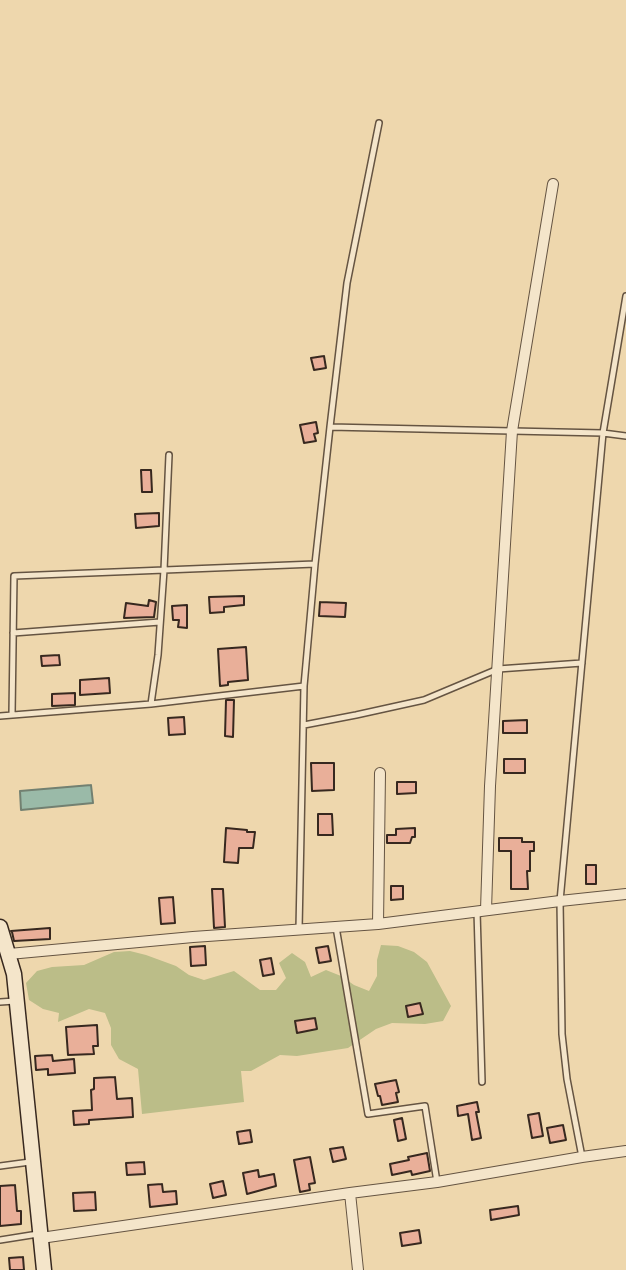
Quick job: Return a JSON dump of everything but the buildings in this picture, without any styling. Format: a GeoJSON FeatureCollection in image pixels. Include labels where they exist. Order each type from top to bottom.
{"type":"FeatureCollection","features":[{"type":"Feature","properties":{"kind":"main road"},"geometry":{"type":"LineString","coordinates":[[0,928],[14,974],[18,1001],[44,1270]]}},
{"type":"Feature","properties":{"kind":"street"},"geometry":{"type":"LineString","coordinates":[[482,911],[512,431],[553,184]]}},
{"type":"Feature","properties":{"kind":"street"},"geometry":{"type":"LineString","coordinates":[[378,924],[380,773]]}},
{"type":"Feature","properties":{"kind":"street"},"geometry":{"type":"LineString","coordinates":[[9,954],[378,924],[626,894]]}},
{"type":"Feature","properties":{"kind":"street"},"geometry":{"type":"LineString","coordinates":[[41,1236],[437,1182],[626,1151]]}},
{"type":"Feature","properties":{"kind":"street"},"geometry":{"type":"LineString","coordinates":[[350,1193],[358,1270]]}},
{"type":"Feature","properties":{"kind":"lane"},"geometry":{"type":"LineString","coordinates":[[299,929],[304,686],[315,564],[347,283],[379,123]]}},
{"type":"Feature","properties":{"kind":"lane"},"geometry":{"type":"LineString","coordinates":[[582,1157],[567,1079],[562,1034],[560,901],[603,433],[626,296]]}},
{"type":"Feature","properties":{"kind":"lane"},"geometry":{"type":"LineString","coordinates":[[330,427],[603,433],[626,436]]}},
{"type":"Feature","properties":{"kind":"lane"},"geometry":{"type":"LineString","coordinates":[[151,704],[164,570],[169,455]]}},
{"type":"Feature","properties":{"kind":"lane"},"geometry":{"type":"LineString","coordinates":[[12,714],[14,576],[315,564]]}},
{"type":"Feature","properties":{"kind":"lane"},"geometry":{"type":"LineString","coordinates":[[13,633],[160,622]]}},
{"type":"Feature","properties":{"kind":"lane"},"geometry":{"type":"LineString","coordinates":[[304,724],[424,700],[498,669],[582,663]]}},
{"type":"Feature","properties":{"kind":"lane"},"geometry":{"type":"LineString","coordinates":[[0,716],[151,704],[304,686]]}},
{"type":"Feature","properties":{"kind":"lane"},"geometry":{"type":"LineString","coordinates":[[482,911],[482,1082]]}},
{"type":"Feature","properties":{"kind":"lane"},"geometry":{"type":"LineString","coordinates":[[336,927],[368,1114],[425,1106],[437,1182]]}},
{"type":"Feature","properties":{"kind":"lane"},"geometry":{"type":"LineString","coordinates":[[0,1002],[18,1001]]}},
{"type":"Feature","properties":{"kind":"lane"},"geometry":{"type":"LineString","coordinates":[[0,1166],[34,1162]]}},
{"type":"Feature","properties":{"kind":"lane"},"geometry":{"type":"LineString","coordinates":[[0,1240],[41,1236]]}},
{"type":"Feature","properties":{"kind":"green space"},"geometry":{"type":"Polygon","coordinates":[[[381,945],[398,946],[414,952],[427,962],[451,1006],[443,1021],[425,1024],[392,1023],[376,1029],[348,1048],[297,1056],[280,1055],[251,1071],[241,1071],[244,1102],[142,1114],[138,1069],[119,1059],[111,1045],[111,1028],[105,1013],[89,1009],[58,1022],[59,1013],[43,1009],[29,1000],[26,983],[37,971],[84,965],[114,952],[130,951],[176,966],[189,975],[204,980],[234,971],[260,990],[276,990],[286,978],[279,963],[292,953],[305,962],[311,977],[326,970],[369,991],[377,976],[381,945]]]}},
{"type":"Feature","properties":{"kind":"shaded area"},"geometry":{"type":"Polygon","coordinates":[[[91,785],[93,803],[21,810],[20,791],[91,785]]]}}]}
